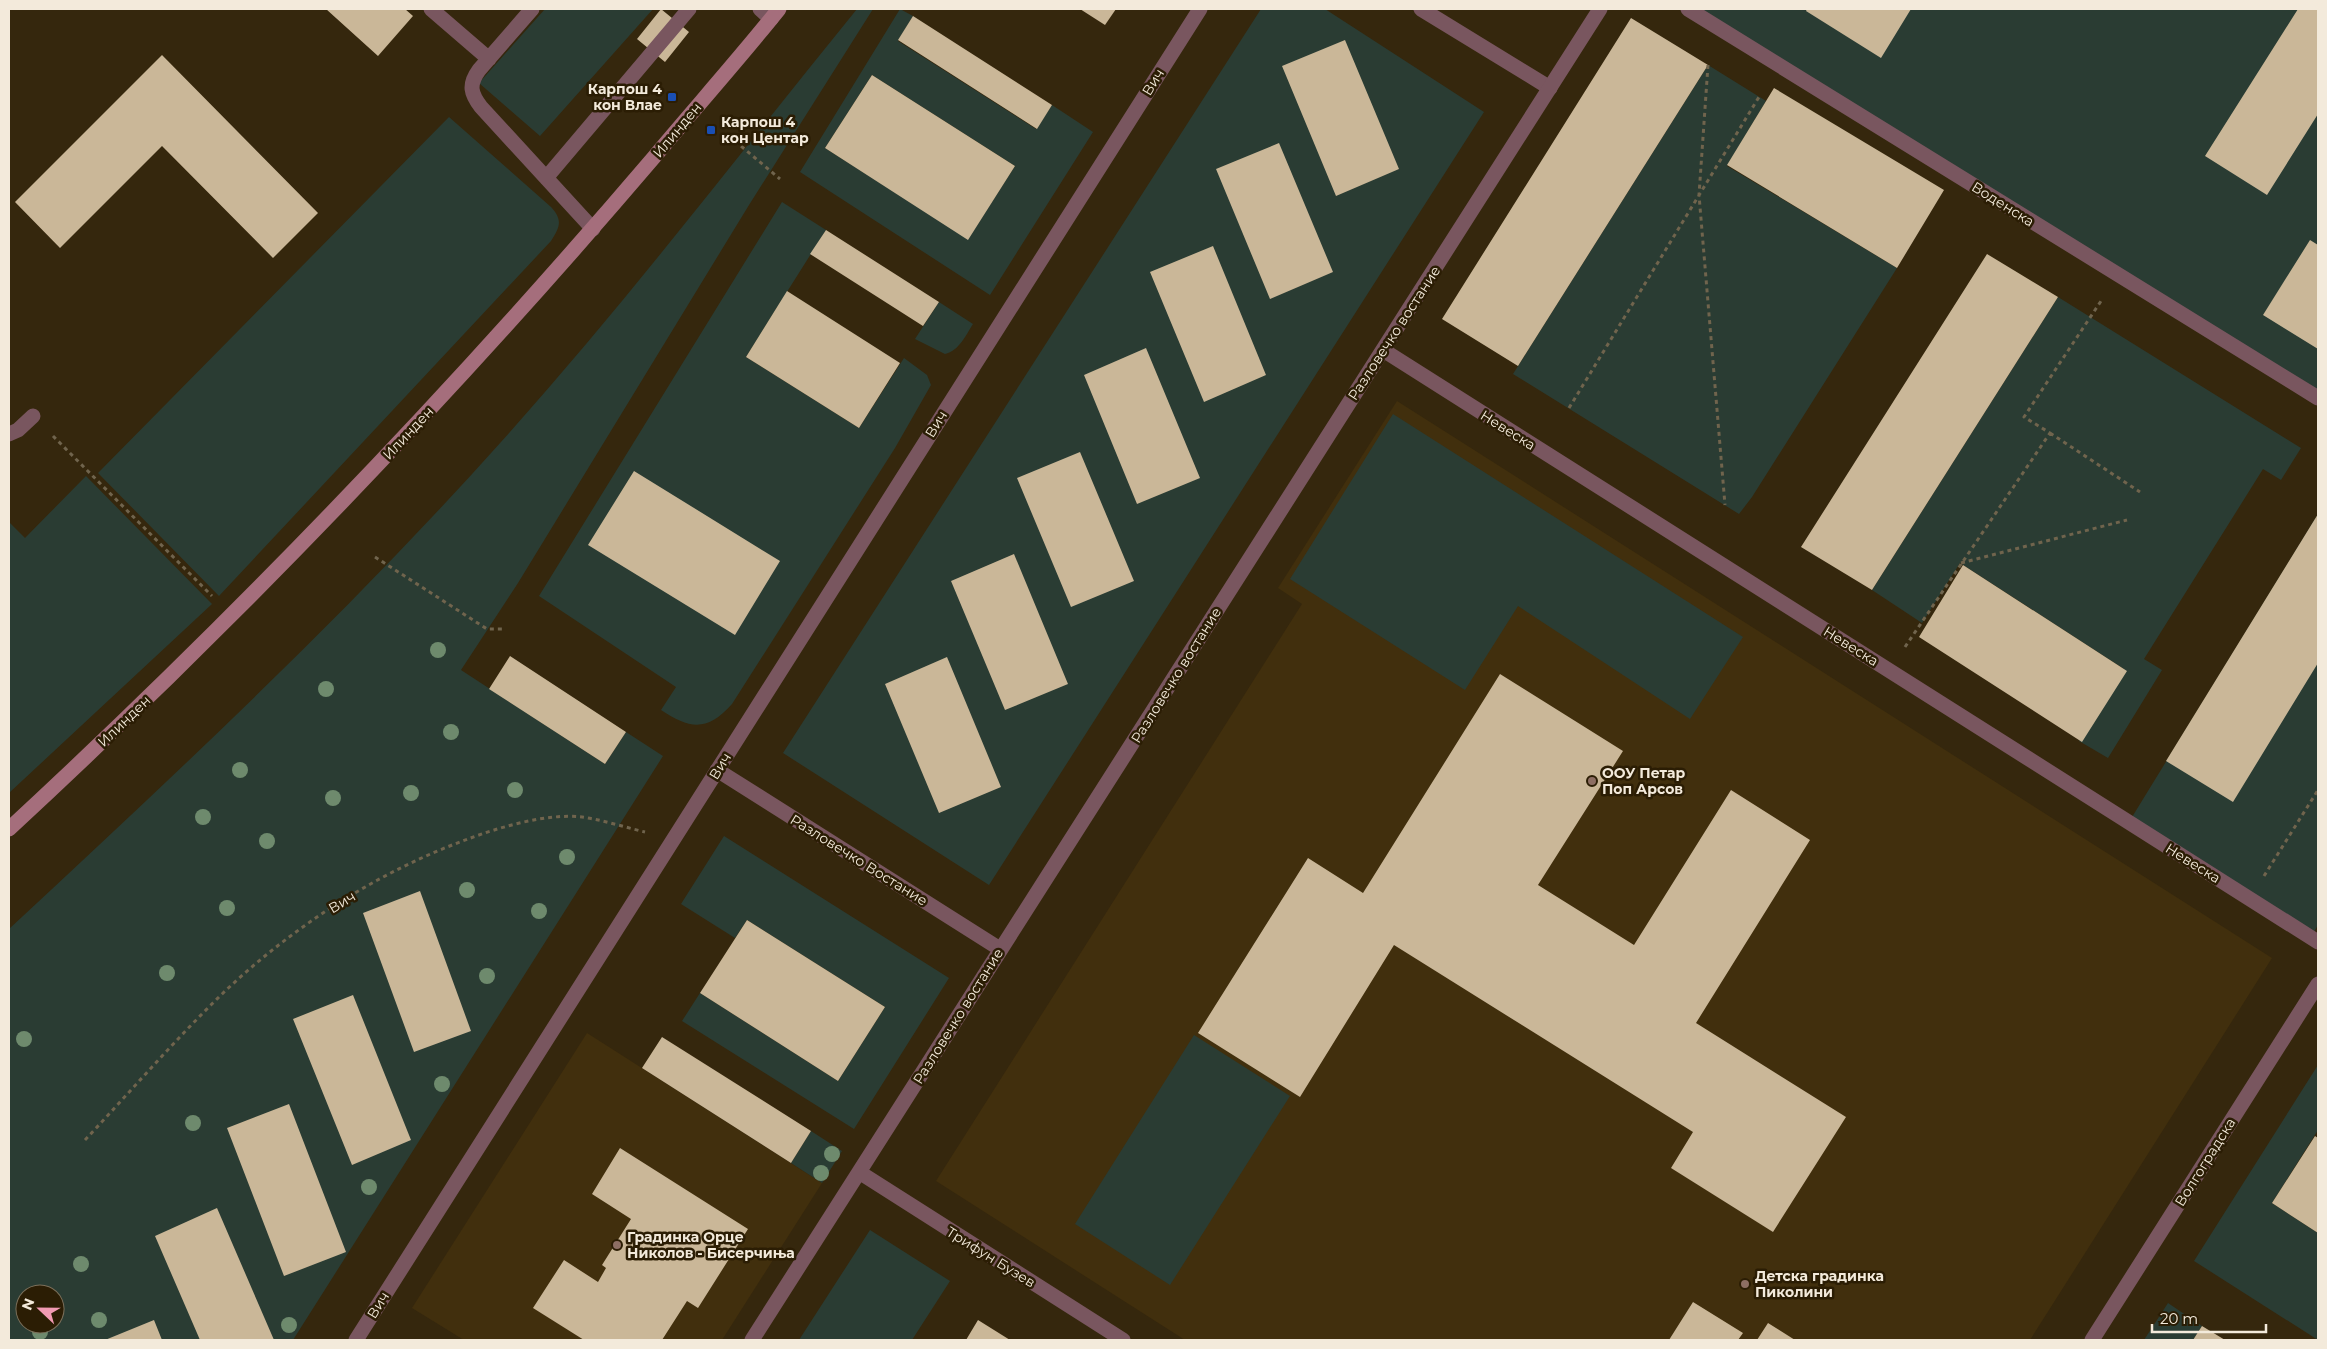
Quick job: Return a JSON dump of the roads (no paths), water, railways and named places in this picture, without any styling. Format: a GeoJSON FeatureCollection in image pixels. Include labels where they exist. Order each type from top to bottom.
{"type":"FeatureCollection","features":[{"type":"Feature","properties":{"kind":"street"},"geometry":{"type":"LineString","coordinates":[[431,9],[489,59]]}},
{"type":"Feature","properties":{"kind":"street"},"geometry":{"type":"LineString","coordinates":[[532,9],[473,78],[470,87],[473,97],[593,229]]}},
{"type":"Feature","properties":{"kind":"street"},"geometry":{"type":"LineString","coordinates":[[546,178],[689,9]]}},
{"type":"Feature","properties":{"kind":"street","name":"Вич"},"geometry":{"type":"LineString","coordinates":[[356,1340],[1200,9]]}},
{"type":"Feature","properties":{"kind":"street"},"geometry":{"type":"LineString","coordinates":[[1421,9],[1550,88]]}},
{"type":"Feature","properties":{"kind":"street","name":"Разловечко востание"},"geometry":{"type":"LineString","coordinates":[[752,1340],[1600,9]]}},
{"type":"Feature","properties":{"kind":"street","name":"Воденска"},"geometry":{"type":"LineString","coordinates":[[1688,9],[2318,398]]}},
{"type":"Feature","properties":{"kind":"street","name":"Илинден"},"geometry":{"type":"LineString","coordinates":[[9,829],[115,731],[232,616],[390,453],[593,229],[770,12]]}},
{"type":"Feature","properties":{"kind":"street","name":"Невеска"},"geometry":{"type":"LineString","coordinates":[[1383,350],[2318,942]]}},
{"type":"Feature","properties":{"kind":"street"},"geometry":{"type":"LineString","coordinates":[[9,434],[18,430],[33,416]]}},
{"type":"Feature","properties":{"kind":"street","name":"Разловечко Востание"},"geometry":{"type":"LineString","coordinates":[[717,770],[1000,949]]}},
{"type":"Feature","properties":{"kind":"street","name":"Волгоградска"},"geometry":{"type":"LineString","coordinates":[[2092,1340],[2318,984]]}},
{"type":"Feature","properties":{"kind":"street","name":"Трифун Бузев"},"geometry":{"type":"LineString","coordinates":[[859,1172],[1123,1340]]}},
{"type":"Feature","properties":{"kind":"place","name":"Карпош 4 кон Влае"},"geometry":{"type":"Point","coordinates":[672,97]}},
{"type":"Feature","properties":{"kind":"place","name":"Карпош 4 кон Центар"},"geometry":{"type":"Point","coordinates":[711,130]}},
{"type":"Feature","properties":{"kind":"place","name":"ООУ Петар Поп Арсов"},"geometry":{"type":"Point","coordinates":[1592,781]}},
{"type":"Feature","properties":{"kind":"place","name":"Градинка Орце Николов - Бисерчиња"},"geometry":{"type":"Point","coordinates":[617,1245]}},
{"type":"Feature","properties":{"kind":"place","name":"Детска градинка Пиколини"},"geometry":{"type":"Point","coordinates":[1745,1284]}}]}
